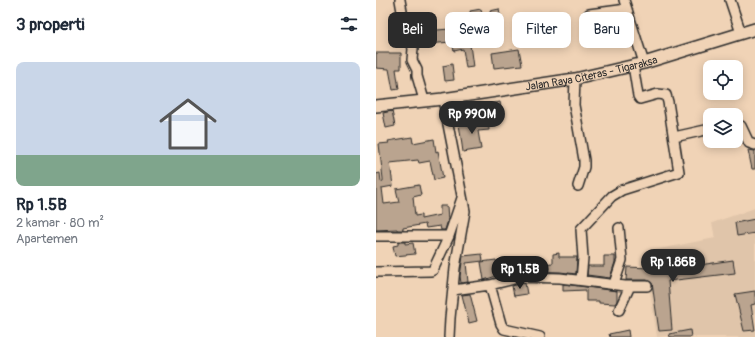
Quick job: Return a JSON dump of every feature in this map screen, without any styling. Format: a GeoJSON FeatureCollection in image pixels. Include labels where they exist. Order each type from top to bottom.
{"type":"FeatureCollection","features":[{"type":"Feature","properties":{"kind":"main road","name":"Jalan Raya Citeras - Tigaraksa"},"geometry":{"type":"LineString","coordinates":[[376,106],[442,99],[575,79],[644,62],[755,29]]}},
{"type":"Feature","properties":{"kind":"street"},"geometry":{"type":"LineString","coordinates":[[400,0],[403,17],[409,29],[413,49],[412,60],[424,100]]}},
{"type":"Feature","properties":{"kind":"street"},"geometry":{"type":"LineString","coordinates":[[730,0],[741,33]]}},
{"type":"Feature","properties":{"kind":"street"},"geometry":{"type":"LineString","coordinates":[[596,12],[626,4],[644,62]]}},
{"type":"Feature","properties":{"kind":"street"},"geometry":{"type":"LineString","coordinates":[[581,280],[583,258],[581,229],[612,196],[622,190],[678,174],[679,166],[666,95],[658,94],[640,99],[636,91],[633,65]]}},
{"type":"Feature","properties":{"kind":"street"},"geometry":{"type":"LineString","coordinates":[[575,79],[574,105],[584,160],[584,168],[578,186]]}},
{"type":"Feature","properties":{"kind":"street"},"geometry":{"type":"LineString","coordinates":[[442,99],[465,211],[455,268],[449,337]]}},
{"type":"Feature","properties":{"kind":"street"},"geometry":{"type":"LineString","coordinates":[[743,130],[749,143],[755,145]]}},
{"type":"Feature","properties":{"kind":"street"},"geometry":{"type":"LineString","coordinates":[[674,137],[703,131]]}},
{"type":"Feature","properties":{"kind":"street"},"geometry":{"type":"LineString","coordinates":[[376,272],[433,270],[449,236],[462,197]]}},
{"type":"Feature","properties":{"kind":"street"},"geometry":{"type":"LineString","coordinates":[[614,284],[622,260],[619,228]]}},
{"type":"Feature","properties":{"kind":"street"},"geometry":{"type":"LineString","coordinates":[[376,236],[449,236]]}},
{"type":"Feature","properties":{"kind":"street"},"geometry":{"type":"LineString","coordinates":[[453,290],[490,285],[522,277],[560,278],[630,286],[647,286]]}},
{"type":"Feature","properties":{"kind":"street"},"geometry":{"type":"LineString","coordinates":[[490,285],[501,324],[504,329],[540,337]]}},
{"type":"Feature","properties":{"kind":"street"},"geometry":{"type":"LineString","coordinates":[[619,310],[630,286]]}},
{"type":"Feature","properties":{"kind":"shaded area"},"geometry":{"type":"Polygon","coordinates":[[[755,208],[755,337],[675,337],[674,335],[657,337],[644,252],[715,238],[712,223],[755,208]]]}},
{"type":"Feature","properties":{"kind":"building"},"geometry":{"type":"Polygon","coordinates":[[[481,9],[482,12],[470,12],[481,9]]]}},
{"type":"Feature","properties":{"kind":"building"},"geometry":{"type":"Polygon","coordinates":[[[499,9],[499,12],[490,12],[499,9]]]}},
{"type":"Feature","properties":{"kind":"building"},"geometry":{"type":"Polygon","coordinates":[[[445,29],[445,43],[437,43],[437,30],[445,29]]]}},
{"type":"Feature","properties":{"kind":"building"},"geometry":{"type":"Polygon","coordinates":[[[453,48],[470,48],[473,67],[466,68],[463,49],[454,51],[453,48]]]}},
{"type":"Feature","properties":{"kind":"building"},"geometry":{"type":"Polygon","coordinates":[[[519,49],[522,65],[494,68],[492,53],[519,49]]]}},
{"type":"Feature","properties":{"kind":"building"},"geometry":{"type":"Polygon","coordinates":[[[376,53],[401,53],[401,69],[396,69],[399,89],[393,90],[389,69],[376,68],[376,53]]]}},
{"type":"Feature","properties":{"kind":"building"},"geometry":{"type":"Polygon","coordinates":[[[452,64],[454,80],[445,81],[443,66],[452,64]]]}},
{"type":"Feature","properties":{"kind":"building"},"geometry":{"type":"Polygon","coordinates":[[[500,102],[503,119],[489,122],[486,105],[500,102]]]}},
{"type":"Feature","properties":{"kind":"building"},"geometry":{"type":"Polygon","coordinates":[[[392,111],[395,126],[386,128],[383,113],[392,111]]]}},
{"type":"Feature","properties":{"kind":"building"},"geometry":{"type":"Polygon","coordinates":[[[488,120],[489,130],[478,131],[481,149],[463,152],[459,124],[488,120]]]}},
{"type":"Feature","properties":{"kind":"building"},"geometry":{"type":"Polygon","coordinates":[[[412,137],[413,143],[434,139],[443,178],[434,180],[430,161],[419,163],[418,160],[390,163],[393,186],[382,188],[384,204],[399,202],[396,189],[419,185],[421,195],[413,197],[415,216],[421,215],[421,219],[440,215],[440,206],[447,206],[448,220],[445,230],[441,230],[440,226],[426,228],[425,224],[403,228],[403,230],[376,230],[376,174],[380,173],[381,182],[383,181],[379,144],[412,137]]]}},
{"type":"Feature","properties":{"kind":"building"},"geometry":{"type":"Polygon","coordinates":[[[748,150],[755,151],[755,169],[752,169],[748,150]]]}},
{"type":"Feature","properties":{"kind":"building"},"geometry":{"type":"Polygon","coordinates":[[[755,219],[755,233],[737,236],[735,223],[755,219]]]}},
{"type":"Feature","properties":{"kind":"building"},"geometry":{"type":"Polygon","coordinates":[[[398,242],[405,242],[405,244],[413,243],[415,254],[395,256],[393,246],[398,245],[398,242]]]}},
{"type":"Feature","properties":{"kind":"building"},"geometry":{"type":"Polygon","coordinates":[[[559,253],[559,257],[577,257],[576,274],[522,271],[511,274],[509,263],[532,261],[533,265],[553,263],[553,254],[559,253]]]}},
{"type":"Feature","properties":{"kind":"building"},"geometry":{"type":"Polygon","coordinates":[[[482,254],[483,261],[466,263],[468,282],[461,283],[460,276],[463,256],[482,254]]]}},
{"type":"Feature","properties":{"kind":"building"},"geometry":{"type":"Polygon","coordinates":[[[604,256],[615,256],[615,262],[610,278],[587,275],[588,266],[604,266],[604,256]]]}},
{"type":"Feature","properties":{"kind":"building"},"geometry":{"type":"Polygon","coordinates":[[[496,260],[499,275],[484,280],[481,262],[496,260]]]}},
{"type":"Feature","properties":{"kind":"building"},"geometry":{"type":"Polygon","coordinates":[[[666,260],[666,270],[733,260],[735,273],[668,281],[672,330],[659,331],[652,283],[647,280],[626,280],[627,267],[650,268],[650,263],[666,260]]]}},
{"type":"Feature","properties":{"kind":"building"},"geometry":{"type":"Polygon","coordinates":[[[525,283],[527,294],[514,296],[512,286],[525,283]]]}},
{"type":"Feature","properties":{"kind":"building"},"geometry":{"type":"Polygon","coordinates":[[[563,284],[617,291],[617,301],[615,304],[599,303],[599,301],[586,301],[586,290],[563,291],[563,284]]]}},
{"type":"Feature","properties":{"kind":"building"},"geometry":{"type":"Polygon","coordinates":[[[755,291],[755,304],[751,305],[755,330],[744,331],[735,294],[755,291]]]}},
{"type":"Feature","properties":{"kind":"building"},"geometry":{"type":"Polygon","coordinates":[[[470,294],[477,321],[469,323],[462,295],[470,294]]]}},
{"type":"Feature","properties":{"kind":"building"},"geometry":{"type":"Polygon","coordinates":[[[628,330],[629,337],[610,337],[609,334],[628,330]]]}},
{"type":"Feature","properties":{"kind":"building"},"geometry":{"type":"Polygon","coordinates":[[[690,330],[691,337],[670,337],[669,334],[690,330]]]}}]}
